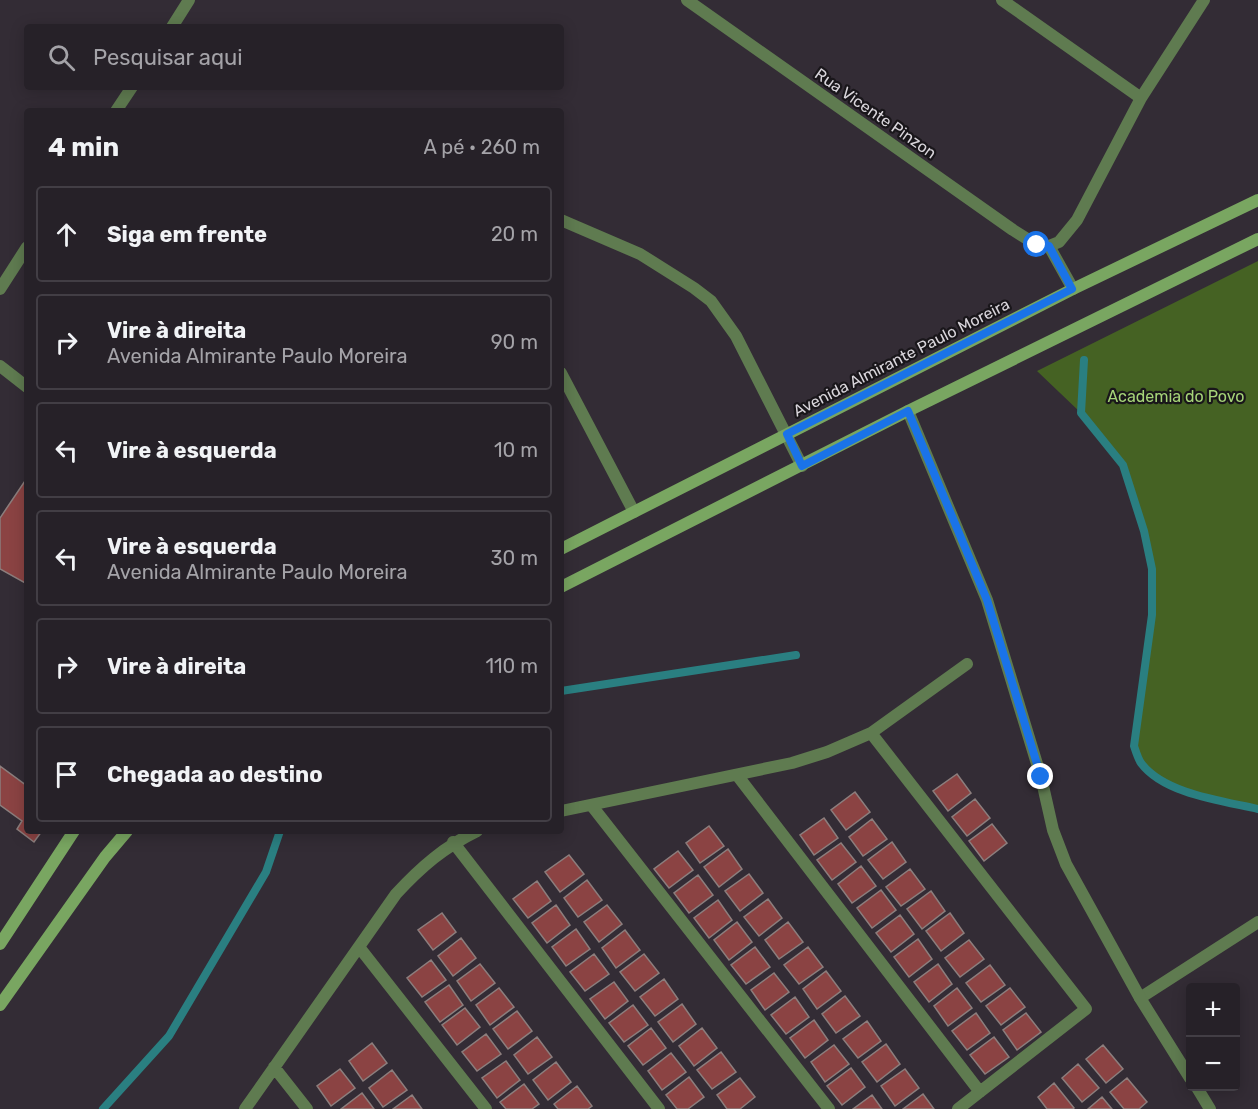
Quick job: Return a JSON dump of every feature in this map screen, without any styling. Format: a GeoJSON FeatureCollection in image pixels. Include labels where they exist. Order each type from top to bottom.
{"type":"FeatureCollection","features":[{"type":"Feature","properties":{"kind":"main road","name":"Avenida Almirante Paulo Moreira"},"geometry":{"type":"LineString","coordinates":[[564,547],[1072,289],[1258,200]]}},
{"type":"Feature","properties":{"kind":"main road"},"geometry":{"type":"LineString","coordinates":[[564,585],[908,411],[1258,239]]}},
{"type":"Feature","properties":{"kind":"main road"},"geometry":{"type":"LineString","coordinates":[[0,944],[72,834]]}},
{"type":"Feature","properties":{"kind":"main road"},"geometry":{"type":"LineString","coordinates":[[0,1005],[105,857],[124,834]]}},
{"type":"Feature","properties":{"kind":"street"},"geometry":{"type":"LineString","coordinates":[[174,24],[189,0]]}},
{"type":"Feature","properties":{"kind":"street","name":"Rua Vicente Pinzon"},"geometry":{"type":"LineString","coordinates":[[687,0],[1013,230],[1037,245],[1049,246]]}},
{"type":"Feature","properties":{"kind":"street"},"geometry":{"type":"LineString","coordinates":[[1002,0],[1141,98]]}},
{"type":"Feature","properties":{"kind":"street"},"geometry":{"type":"LineString","coordinates":[[1072,289],[1049,246],[1064,237],[1077,220],[1141,98],[1204,0]]}},
{"type":"Feature","properties":{"kind":"street"},"geometry":{"type":"LineString","coordinates":[[118,108],[130,90]]}},
{"type":"Feature","properties":{"kind":"street"},"geometry":{"type":"LineString","coordinates":[[564,221],[640,254],[711,301],[736,336],[802,466]]}},
{"type":"Feature","properties":{"kind":"street"},"geometry":{"type":"LineString","coordinates":[[0,289],[24,253]]}},
{"type":"Feature","properties":{"kind":"street"},"geometry":{"type":"LineString","coordinates":[[0,366],[24,385]]}},
{"type":"Feature","properties":{"kind":"street"},"geometry":{"type":"LineString","coordinates":[[564,379],[634,512]]}},
{"type":"Feature","properties":{"kind":"street"},"geometry":{"type":"LineString","coordinates":[[908,411],[987,600],[1041,777],[1053,830],[1066,864],[1140,998],[1186,1070]]}},
{"type":"Feature","properties":{"kind":"street"},"geometry":{"type":"LineString","coordinates":[[564,811],[800,761],[871,733],[967,664]]}},
{"type":"Feature","properties":{"kind":"street"},"geometry":{"type":"LineString","coordinates":[[871,733],[1085,1006],[1086,1011],[958,1109]]}},
{"type":"Feature","properties":{"kind":"street"},"geometry":{"type":"LineString","coordinates":[[737,775],[980,1092]]}},
{"type":"Feature","properties":{"kind":"street"},"geometry":{"type":"LineString","coordinates":[[592,806],[829,1109]]}},
{"type":"Feature","properties":{"kind":"street"},"geometry":{"type":"LineString","coordinates":[[245,1109],[404,886],[426,862],[453,842],[470,834]]}},
{"type":"Feature","properties":{"kind":"street"},"geometry":{"type":"LineString","coordinates":[[453,842],[659,1109]]}},
{"type":"Feature","properties":{"kind":"street"},"geometry":{"type":"LineString","coordinates":[[1140,998],[1258,922]]}},
{"type":"Feature","properties":{"kind":"street"},"geometry":{"type":"LineString","coordinates":[[359,947],[486,1109]]}},
{"type":"Feature","properties":{"kind":"street"},"geometry":{"type":"LineString","coordinates":[[274,1067],[307,1109]]}},
{"type":"Feature","properties":{"kind":"street"},"geometry":{"type":"LineString","coordinates":[[1199,1091],[1210,1109]]}},
{"type":"Feature","properties":{"kind":"green space","name":"Academia do Povo"},"geometry":{"type":"Polygon","coordinates":[[[1258,261],[1258,809],[1195,795],[1179,789],[1151,774],[1141,763],[1134,746],[1152,615],[1152,569],[1144,531],[1123,465],[1081,413],[1037,371],[1258,261]]]}},
{"type":"Feature","properties":{"kind":"building"},"geometry":{"type":"Polygon","coordinates":[[[24,482],[24,582],[0,569],[0,518],[24,482]]]}},
{"type":"Feature","properties":{"kind":"building"},"geometry":{"type":"Polygon","coordinates":[[[0,766],[24,784],[24,834],[40,834],[34,842],[17,829],[22,821],[0,805],[0,766]]]}},
{"type":"Feature","properties":{"kind":"building"},"geometry":{"type":"Polygon","coordinates":[[[957,774],[971,793],[948,811],[933,791],[957,774]]]}},
{"type":"Feature","properties":{"kind":"building"},"geometry":{"type":"Polygon","coordinates":[[[855,792],[870,812],[846,830],[831,810],[855,792]]]}},
{"type":"Feature","properties":{"kind":"building"},"geometry":{"type":"Polygon","coordinates":[[[975,799],[990,818],[967,836],[952,817],[975,799]]]}},
{"type":"Feature","properties":{"kind":"building"},"geometry":{"type":"Polygon","coordinates":[[[824,818],[838,838],[814,855],[800,835],[824,818]]]}},
{"type":"Feature","properties":{"kind":"building"},"geometry":{"type":"Polygon","coordinates":[[[872,819],[887,839],[863,856],[849,837],[872,819]]]}},
{"type":"Feature","properties":{"kind":"building"},"geometry":{"type":"Polygon","coordinates":[[[992,824],[1007,843],[984,861],[969,841],[992,824]]]}},
{"type":"Feature","properties":{"kind":"building"},"geometry":{"type":"Polygon","coordinates":[[[709,826],[724,846],[700,863],[686,843],[709,826]]]}},
{"type":"Feature","properties":{"kind":"building"},"geometry":{"type":"Polygon","coordinates":[[[892,842],[906,862],[883,879],[868,860],[892,842]]]}},
{"type":"Feature","properties":{"kind":"building"},"geometry":{"type":"Polygon","coordinates":[[[841,843],[856,862],[832,880],[817,860],[841,843]]]}},
{"type":"Feature","properties":{"kind":"building"},"geometry":{"type":"Polygon","coordinates":[[[728,849],[742,869],[719,887],[704,867],[728,849]]]}},
{"type":"Feature","properties":{"kind":"building"},"geometry":{"type":"Polygon","coordinates":[[[678,851],[693,870],[669,888],[654,869],[678,851]]]}},
{"type":"Feature","properties":{"kind":"building"},"geometry":{"type":"Polygon","coordinates":[[[569,855],[584,874],[560,892],[545,872],[569,855]]]}},
{"type":"Feature","properties":{"kind":"building"},"geometry":{"type":"Polygon","coordinates":[[[861,866],[876,886],[852,903],[838,884],[861,866]]]}},
{"type":"Feature","properties":{"kind":"building"},"geometry":{"type":"Polygon","coordinates":[[[910,869],[925,889],[901,906],[886,887],[910,869]]]}},
{"type":"Feature","properties":{"kind":"building"},"geometry":{"type":"Polygon","coordinates":[[[749,874],[763,893],[740,911],[725,891],[749,874]]]}},
{"type":"Feature","properties":{"kind":"building"},"geometry":{"type":"Polygon","coordinates":[[[698,875],[713,895],[689,913],[674,893],[698,875]]]}},
{"type":"Feature","properties":{"kind":"building"},"geometry":{"type":"Polygon","coordinates":[[[587,880],[602,900],[578,917],[564,898],[587,880]]]}},
{"type":"Feature","properties":{"kind":"building"},"geometry":{"type":"Polygon","coordinates":[[[537,881],[551,901],[528,918],[513,899],[537,881]]]}},
{"type":"Feature","properties":{"kind":"building"},"geometry":{"type":"Polygon","coordinates":[[[881,890],[896,910],[872,928],[857,908],[881,890]]]}},
{"type":"Feature","properties":{"kind":"building"},"geometry":{"type":"Polygon","coordinates":[[[931,891],[945,911],[922,929],[907,909],[931,891]]]}},
{"type":"Feature","properties":{"kind":"building"},"geometry":{"type":"Polygon","coordinates":[[[768,899],[782,918],[759,936],[744,917],[768,899]]]}},
{"type":"Feature","properties":{"kind":"building"},"geometry":{"type":"Polygon","coordinates":[[[718,900],[732,920],[709,938],[694,918],[718,900]]]}},
{"type":"Feature","properties":{"kind":"building"},"geometry":{"type":"Polygon","coordinates":[[[556,905],[570,925],[547,943],[532,923],[556,905]]]}},
{"type":"Feature","properties":{"kind":"building"},"geometry":{"type":"Polygon","coordinates":[[[607,905],[622,924],[599,942],[584,922],[607,905]]]}},
{"type":"Feature","properties":{"kind":"building"},"geometry":{"type":"Polygon","coordinates":[[[442,913],[456,932],[433,950],[418,930],[442,913]]]}},
{"type":"Feature","properties":{"kind":"building"},"geometry":{"type":"Polygon","coordinates":[[[950,913],[964,933],[941,951],[926,931],[950,913]]]}},
{"type":"Feature","properties":{"kind":"building"},"geometry":{"type":"Polygon","coordinates":[[[900,915],[914,934],[891,952],[876,933],[900,915]]]}},
{"type":"Feature","properties":{"kind":"building"},"geometry":{"type":"Polygon","coordinates":[[[737,922],[752,942],[729,960],[714,940],[737,922]]]}},
{"type":"Feature","properties":{"kind":"building"},"geometry":{"type":"Polygon","coordinates":[[[788,922],[803,942],[779,959],[765,940],[788,922]]]}},
{"type":"Feature","properties":{"kind":"building"},"geometry":{"type":"Polygon","coordinates":[[[576,929],[590,949],[566,966],[552,947],[576,929]]]}},
{"type":"Feature","properties":{"kind":"building"},"geometry":{"type":"Polygon","coordinates":[[[625,930],[640,950],[616,968],[602,948],[625,930]]]}},
{"type":"Feature","properties":{"kind":"building"},"geometry":{"type":"Polygon","coordinates":[[[461,938],[476,958],[453,976],[438,956],[461,938]]]}},
{"type":"Feature","properties":{"kind":"building"},"geometry":{"type":"Polygon","coordinates":[[[918,939],[932,959],[909,977],[894,957],[918,939]]]}},
{"type":"Feature","properties":{"kind":"building"},"geometry":{"type":"Polygon","coordinates":[[[969,940],[984,959],[960,977],[945,958],[969,940]]]}},
{"type":"Feature","properties":{"kind":"building"},"geometry":{"type":"Polygon","coordinates":[[[755,947],[770,967],[746,984],[731,965],[755,947]]]}},
{"type":"Feature","properties":{"kind":"building"},"geometry":{"type":"Polygon","coordinates":[[[808,947],[823,967],[799,984],[784,965],[808,947]]]}},
{"type":"Feature","properties":{"kind":"building"},"geometry":{"type":"Polygon","coordinates":[[[594,954],[609,974],[585,991],[570,972],[594,954]]]}},
{"type":"Feature","properties":{"kind":"building"},"geometry":{"type":"Polygon","coordinates":[[[644,954],[659,973],[635,991],[620,972],[644,954]]]}},
{"type":"Feature","properties":{"kind":"building"},"geometry":{"type":"Polygon","coordinates":[[[431,960],[446,980],[422,997],[407,978],[431,960]]]}},
{"type":"Feature","properties":{"kind":"building"},"geometry":{"type":"Polygon","coordinates":[[[480,964],[495,983],[471,1001],[457,981],[480,964]]]}},
{"type":"Feature","properties":{"kind":"building"},"geometry":{"type":"Polygon","coordinates":[[[938,964],[952,984],[929,1002],[914,982],[938,964]]]}},
{"type":"Feature","properties":{"kind":"building"},"geometry":{"type":"Polygon","coordinates":[[[990,965],[1005,985],[981,1002],[966,983],[990,965]]]}},
{"type":"Feature","properties":{"kind":"building"},"geometry":{"type":"Polygon","coordinates":[[[826,971],[841,991],[817,1009],[803,989],[826,971]]]}},
{"type":"Feature","properties":{"kind":"building"},"geometry":{"type":"Polygon","coordinates":[[[774,973],[789,992],[765,1010],[751,990],[774,973]]]}},
{"type":"Feature","properties":{"kind":"building"},"geometry":{"type":"Polygon","coordinates":[[[664,979],[678,999],[655,1016],[640,997],[664,979]]]}},
{"type":"Feature","properties":{"kind":"building"},"geometry":{"type":"Polygon","coordinates":[[[614,982],[628,1001],[605,1019],[590,999],[614,982]]]}},
{"type":"Feature","properties":{"kind":"building"},"geometry":{"type":"Polygon","coordinates":[[[449,985],[463,1005],[440,1022],[425,1002],[449,985]]]}},
{"type":"Feature","properties":{"kind":"building"},"geometry":{"type":"Polygon","coordinates":[[[499,988],[514,1007],[490,1025],[476,1005],[499,988]]]}},
{"type":"Feature","properties":{"kind":"building"},"geometry":{"type":"Polygon","coordinates":[[[957,988],[972,1008],[948,1026],[934,1006],[957,988]]]}},
{"type":"Feature","properties":{"kind":"building"},"geometry":{"type":"Polygon","coordinates":[[[1010,988],[1025,1007],[1001,1025],[986,1006],[1010,988]]]}},
{"type":"Feature","properties":{"kind":"building"},"geometry":{"type":"Polygon","coordinates":[[[845,996],[860,1016],[836,1033],[822,1014],[845,996]]]}},
{"type":"Feature","properties":{"kind":"building"},"geometry":{"type":"Polygon","coordinates":[[[795,997],[809,1017],[786,1034],[771,1015],[795,997]]]}},
{"type":"Feature","properties":{"kind":"building"},"geometry":{"type":"Polygon","coordinates":[[[682,1004],[696,1024],[673,1042],[658,1022],[682,1004]]]}},
{"type":"Feature","properties":{"kind":"building"},"geometry":{"type":"Polygon","coordinates":[[[633,1005],[648,1025],[624,1042],[609,1023],[633,1005]]]}},
{"type":"Feature","properties":{"kind":"building"},"geometry":{"type":"Polygon","coordinates":[[[465,1008],[480,1027],[457,1045],[442,1025],[465,1008]]]}},
{"type":"Feature","properties":{"kind":"building"},"geometry":{"type":"Polygon","coordinates":[[[517,1011],[532,1031],[508,1049],[493,1029],[517,1011]]]}},
{"type":"Feature","properties":{"kind":"building"},"geometry":{"type":"Polygon","coordinates":[[[976,1013],[990,1033],[967,1050],[952,1031],[976,1013]]]}},
{"type":"Feature","properties":{"kind":"building"},"geometry":{"type":"Polygon","coordinates":[[[1026,1013],[1041,1032],[1017,1050],[1003,1030],[1026,1013]]]}},
{"type":"Feature","properties":{"kind":"building"},"geometry":{"type":"Polygon","coordinates":[[[814,1020],[828,1040],[805,1058],[790,1038],[814,1020]]]}},
{"type":"Feature","properties":{"kind":"building"},"geometry":{"type":"Polygon","coordinates":[[[867,1021],[881,1041],[858,1058],[843,1039],[867,1021]]]}},
{"type":"Feature","properties":{"kind":"building"},"geometry":{"type":"Polygon","coordinates":[[[651,1028],[666,1048],[643,1065],[628,1046],[651,1028]]]}},
{"type":"Feature","properties":{"kind":"building"},"geometry":{"type":"Polygon","coordinates":[[[702,1028],[717,1048],[694,1066],[679,1046],[702,1028]]]}},
{"type":"Feature","properties":{"kind":"building"},"geometry":{"type":"Polygon","coordinates":[[[486,1034],[501,1054],[477,1071],[462,1052],[486,1034]]]}},
{"type":"Feature","properties":{"kind":"building"},"geometry":{"type":"Polygon","coordinates":[[[537,1037],[552,1057],[528,1074],[514,1055],[537,1037]]]}},
{"type":"Feature","properties":{"kind":"building"},"geometry":{"type":"Polygon","coordinates":[[[994,1037],[1009,1057],[985,1074],[970,1055],[994,1037]]]}},
{"type":"Feature","properties":{"kind":"building"},"geometry":{"type":"Polygon","coordinates":[[[372,1043],[387,1063],[363,1081],[349,1061],[372,1043]]]}},
{"type":"Feature","properties":{"kind":"building"},"geometry":{"type":"Polygon","coordinates":[[[886,1044],[900,1064],[877,1082],[862,1062],[886,1044]]]}},
{"type":"Feature","properties":{"kind":"building"},"geometry":{"type":"Polygon","coordinates":[[[834,1045],[849,1064],[825,1082],[811,1062],[834,1045]]]}},
{"type":"Feature","properties":{"kind":"building"},"geometry":{"type":"Polygon","coordinates":[[[1103,1045],[1123,1069],[1106,1083],[1086,1059],[1103,1045]]]}},
{"type":"Feature","properties":{"kind":"building"},"geometry":{"type":"Polygon","coordinates":[[[721,1052],[736,1072],[712,1089],[697,1070],[721,1052]]]}},
{"type":"Feature","properties":{"kind":"building"},"geometry":{"type":"Polygon","coordinates":[[[671,1053],[686,1072],[662,1090],[648,1071],[671,1053]]]}},
{"type":"Feature","properties":{"kind":"building"},"geometry":{"type":"Polygon","coordinates":[[[506,1061],[520,1080],[497,1098],[482,1078],[506,1061]]]}},
{"type":"Feature","properties":{"kind":"building"},"geometry":{"type":"Polygon","coordinates":[[[556,1062],[571,1082],[548,1100],[533,1080],[556,1062]]]}},
{"type":"Feature","properties":{"kind":"building"},"geometry":{"type":"Polygon","coordinates":[[[1078,1064],[1099,1088],[1082,1102],[1062,1078],[1078,1064]]]}},
{"type":"Feature","properties":{"kind":"building"},"geometry":{"type":"Polygon","coordinates":[[[851,1068],[865,1087],[842,1105],[827,1086],[851,1068]]]}},
{"type":"Feature","properties":{"kind":"building"},"geometry":{"type":"Polygon","coordinates":[[[340,1069],[355,1088],[331,1106],[317,1086],[340,1069]]]}},
{"type":"Feature","properties":{"kind":"building"},"geometry":{"type":"Polygon","coordinates":[[[905,1069],[919,1088],[895,1106],[881,1086],[905,1069]]]}},
{"type":"Feature","properties":{"kind":"building"},"geometry":{"type":"Polygon","coordinates":[[[392,1070],[407,1090],[383,1107],[369,1088],[392,1070]]]}},
{"type":"Feature","properties":{"kind":"building"},"geometry":{"type":"Polygon","coordinates":[[[689,1077],[704,1097],[688,1109],[677,1109],[666,1095],[689,1077]]]}},
{"type":"Feature","properties":{"kind":"building"},"geometry":{"type":"Polygon","coordinates":[[[740,1078],[755,1097],[740,1109],[727,1109],[717,1095],[740,1078]]]}},
{"type":"Feature","properties":{"kind":"building"},"geometry":{"type":"Polygon","coordinates":[[[1127,1078],[1147,1102],[1139,1109],[1124,1109],[1110,1092],[1127,1078]]]}},
{"type":"Feature","properties":{"kind":"building"},"geometry":{"type":"Polygon","coordinates":[[[1054,1083],[1073,1109],[1047,1109],[1038,1097],[1054,1083]]]}},
{"type":"Feature","properties":{"kind":"building"},"geometry":{"type":"Polygon","coordinates":[[[524,1084],[539,1104],[532,1109],[506,1109],[500,1102],[524,1084]]]}},
{"type":"Feature","properties":{"kind":"building"},"geometry":{"type":"Polygon","coordinates":[[[577,1086],[592,1106],[588,1109],[558,1109],[554,1104],[577,1086]]]}},
{"type":"Feature","properties":{"kind":"building"},"geometry":{"type":"Polygon","coordinates":[[[362,1093],[374,1109],[341,1109],[362,1093]]]}},
{"type":"Feature","properties":{"kind":"building"},"geometry":{"type":"Polygon","coordinates":[[[923,1094],[934,1109],[903,1109],[923,1094]]]}},
{"type":"Feature","properties":{"kind":"building"},"geometry":{"type":"Polygon","coordinates":[[[412,1095],[422,1109],[393,1109],[412,1095]]]}},
{"type":"Feature","properties":{"kind":"building"},"geometry":{"type":"Polygon","coordinates":[[[872,1095],[882,1109],[853,1109],[872,1095]]]}},
{"type":"Feature","properties":{"kind":"building"},"geometry":{"type":"Polygon","coordinates":[[[1102,1097],[1112,1109],[1088,1109],[1102,1097]]]}},
{"type":"Feature","properties":{"kind":"waterway"},"geometry":{"type":"LineString","coordinates":[[1084,360],[1081,413],[1123,465],[1144,531],[1152,569],[1152,615],[1134,746],[1137,755],[1151,774],[1179,789],[1195,795],[1258,809]]}},
{"type":"Feature","properties":{"kind":"waterway"},"geometry":{"type":"LineString","coordinates":[[564,691],[796,655]]}},
{"type":"Feature","properties":{"kind":"waterway"},"geometry":{"type":"LineString","coordinates":[[103,1109],[169,1036],[266,872],[279,834]]}},
{"type":"Feature","properties":{"kind":"route"},"geometry":{"type":"LineString","coordinates":[[1037,245],[1049,246],[1072,289],[787,434],[802,466],[908,411],[987,600],[1041,777]]}}]}
